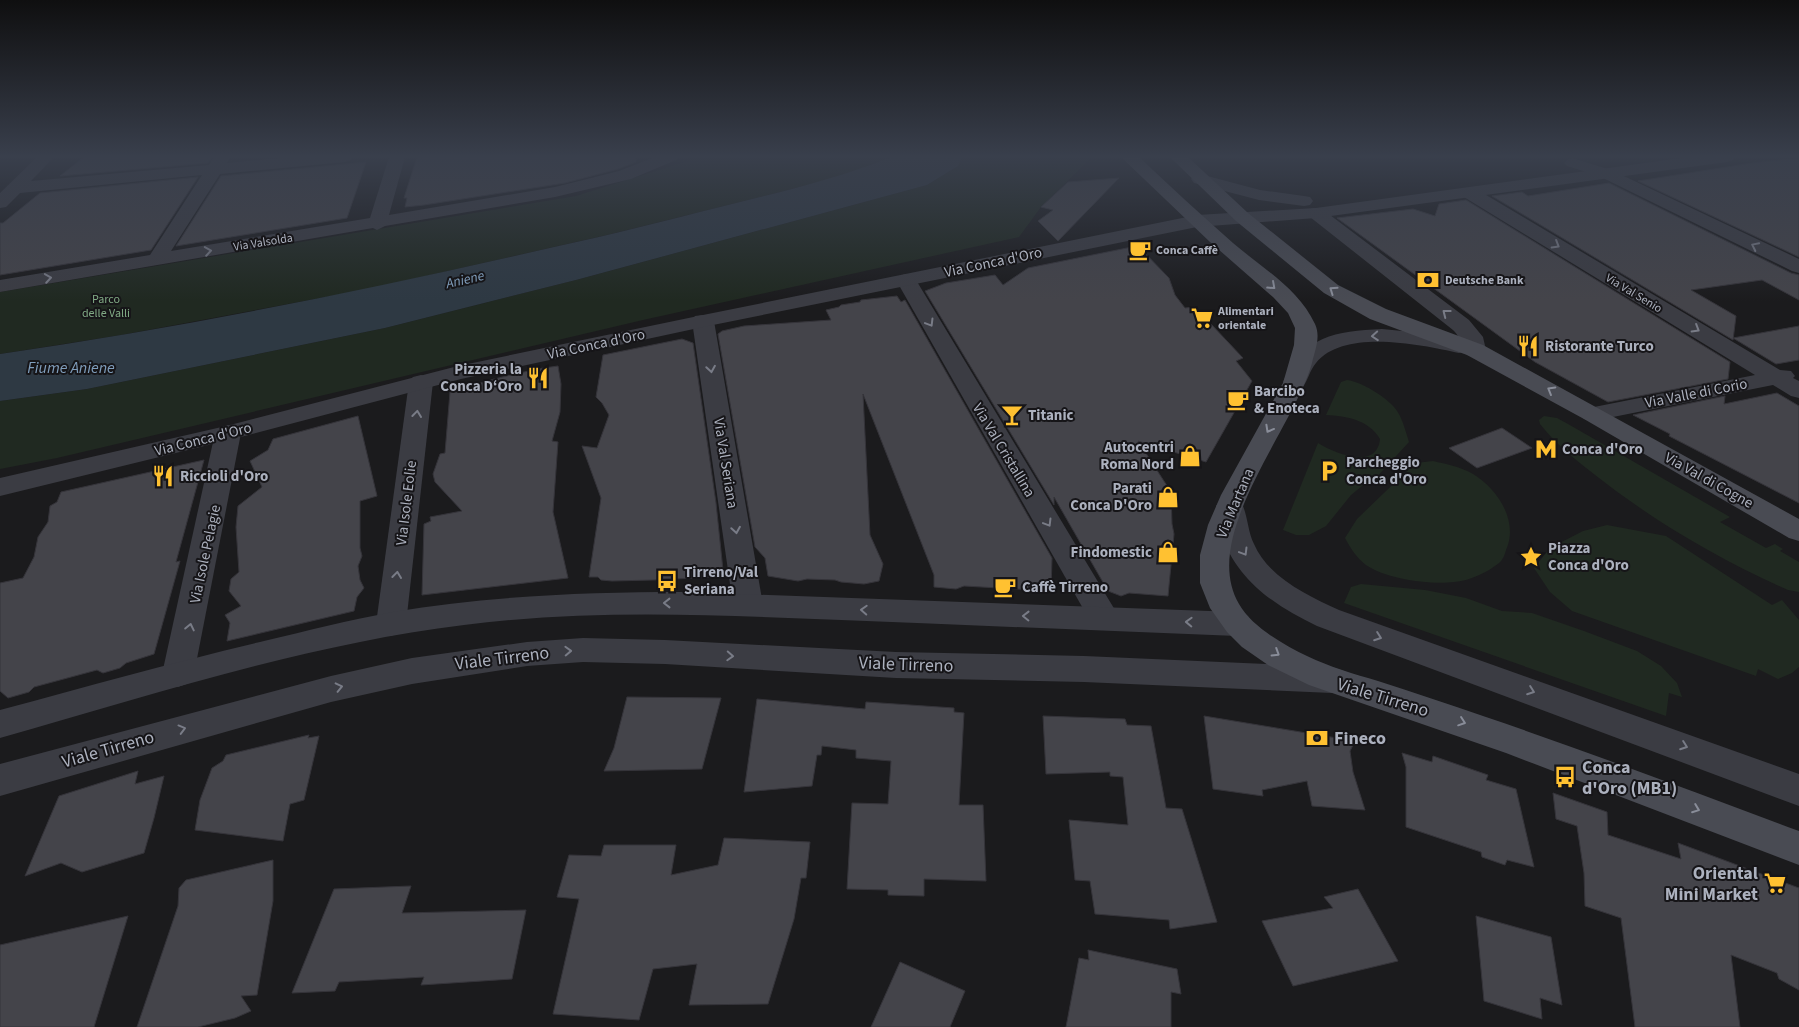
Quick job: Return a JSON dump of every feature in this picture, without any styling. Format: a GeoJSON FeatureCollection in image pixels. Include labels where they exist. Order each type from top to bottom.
{"type":"FeatureCollection","features":[{"type":"Feature","properties":{"kind":"main road"},"geometry":{"type":"LineString","coordinates":[[1180,205],[1284,296],[1303,321],[1306,329],[1306,341],[1293,386]]}},
{"type":"Feature","properties":{"kind":"main road"},"geometry":{"type":"LineString","coordinates":[[1229,205],[1344,298],[1378,314],[1475,350],[1594,414]]}},
{"type":"Feature","properties":{"kind":"main road","name":"Via Martana"},"geometry":{"type":"LineString","coordinates":[[1293,386],[1262,441],[1230,506],[1218,543],[1214,576],[1221,600],[1238,624],[1255,640],[1277,654],[1332,680]]}},
{"type":"Feature","properties":{"kind":"main road","name":"Via Val di Cogne"},"geometry":{"type":"LineString","coordinates":[[1594,414],[1799,531]]}},
{"type":"Feature","properties":{"kind":"main road","name":"Viale Tirreno"},"geometry":{"type":"LineString","coordinates":[[1332,680],[1518,742],[1799,848]]}},
{"type":"Feature","properties":{"kind":"street"},"geometry":{"type":"LineString","coordinates":[[156,260],[191,205]]}},
{"type":"Feature","properties":{"kind":"street"},"geometry":{"type":"LineString","coordinates":[[377,224],[382,205]]}},
{"type":"Feature","properties":{"kind":"street","name":"Via Valsolda"},"geometry":{"type":"LineString","coordinates":[[0,286],[377,224],[480,205]]}},
{"type":"Feature","properties":{"kind":"street"},"geometry":{"type":"LineString","coordinates":[[1197,221],[1316,213],[1373,205]]}},
{"type":"Feature","properties":{"kind":"street","name":"Via Val Senio"},"geometry":{"type":"LineString","coordinates":[[1490,205],[1799,392]]}},
{"type":"Feature","properties":{"kind":"street"},"geometry":{"type":"LineString","coordinates":[[1672,205],[1799,267]]}},
{"type":"Feature","properties":{"kind":"street"},"geometry":{"type":"LineString","coordinates":[[1293,386],[1306,360],[1313,353],[1328,345],[1351,338],[1384,335],[1409,336],[1475,350],[1472,337],[1461,325],[1316,213]]}},
{"type":"Feature","properties":{"kind":"street","name":"Via Conca d'Oro"},"geometry":{"type":"LineString","coordinates":[[0,487],[228,433],[421,382],[703,321],[1197,221]]}},
{"type":"Feature","properties":{"kind":"street","name":"Via Val Cristallina"},"geometry":{"type":"LineString","coordinates":[[906,280],[1104,618]]}},
{"type":"Feature","properties":{"kind":"street","name":"Via Val Seriana"},"geometry":{"type":"LineString","coordinates":[[703,321],[748,605]]}},
{"type":"Feature","properties":{"kind":"street","name":"Via Valle di Corio"},"geometry":{"type":"LineString","coordinates":[[1594,414],[1799,373]]}},
{"type":"Feature","properties":{"kind":"street","name":"Via Isole Eolie"},"geometry":{"type":"LineString","coordinates":[[391,624],[421,382]]}},
{"type":"Feature","properties":{"kind":"street","name":"Via Isole Pelagie"},"geometry":{"type":"LineString","coordinates":[[178,674],[228,433]]}},
{"type":"Feature","properties":{"kind":"street"},"geometry":{"type":"LineString","coordinates":[[1230,506],[1238,543],[1249,560],[1271,585],[1297,604],[1328,618],[1799,790]]}},
{"type":"Feature","properties":{"kind":"street"},"geometry":{"type":"LineString","coordinates":[[0,724],[178,674],[391,624],[490,611],[559,605],[645,602],[1238,624]]}},
{"type":"Feature","properties":{"kind":"street","name":"Viale Tirreno"},"geometry":{"type":"LineString","coordinates":[[0,780],[331,688],[412,671],[527,654],[584,650],[665,652],[896,665],[1084,669],[1332,680]]}},
{"type":"Feature","properties":{"kind":"green space","name":"Parco delle Valli"},"geometry":{"type":"Polygon","coordinates":[[[522,205],[728,205],[611,234],[364,290],[121,335],[0,354],[0,292],[522,205]]]}},
{"type":"Feature","properties":{"kind":"green space"},"geometry":{"type":"Polygon","coordinates":[[[853,205],[1043,205],[1019,237],[643,320],[57,458],[0,469],[0,401],[87,389],[385,328],[576,280],[853,205]]]}},
{"type":"Feature","properties":{"kind":"green space"},"geometry":{"type":"Polygon","coordinates":[[[1347,380],[1369,388],[1397,410],[1409,442],[1372,482],[1362,486],[1351,495],[1326,526],[1309,535],[1296,535],[1283,530],[1318,443],[1344,455],[1354,457],[1371,455],[1377,449],[1380,439],[1364,423],[1342,416],[1326,415],[1341,382],[1347,380]]]}},
{"type":"Feature","properties":{"kind":"green space"},"geometry":{"type":"Polygon","coordinates":[[[1544,416],[1557,418],[1730,517],[1720,522],[1766,548],[1775,544],[1783,549],[1780,551],[1799,562],[1799,592],[1788,590],[1736,565],[1685,537],[1636,505],[1583,466],[1557,443],[1540,424],[1539,420],[1544,416]]]}},
{"type":"Feature","properties":{"kind":"green space"},"geometry":{"type":"Polygon","coordinates":[[[1433,461],[1473,474],[1491,488],[1498,497],[1504,507],[1510,528],[1503,559],[1478,576],[1444,583],[1408,580],[1385,574],[1366,565],[1354,553],[1345,538],[1357,519],[1412,466],[1416,463],[1433,461]]]}},
{"type":"Feature","properties":{"kind":"green space"},"geometry":{"type":"Polygon","coordinates":[[[1607,525],[1666,536],[1772,605],[1782,600],[1799,620],[1799,667],[1792,673],[1778,679],[1758,669],[1756,676],[1572,611],[1550,592],[1534,568],[1550,548],[1583,531],[1607,525]]]}},
{"type":"Feature","properties":{"kind":"green space"},"geometry":{"type":"Polygon","coordinates":[[[1361,584],[1425,590],[1466,598],[1502,611],[1532,613],[1584,631],[1637,651],[1661,666],[1677,683],[1682,697],[1669,693],[1666,716],[1344,603],[1351,587],[1361,584]]]}},
{"type":"Feature","properties":{"kind":"water"},"geometry":{"type":"Polygon","coordinates":[[[727,205],[853,205],[576,280],[385,328],[87,389],[0,401],[0,354],[139,332],[347,292],[485,263],[727,205]]]}},
{"type":"Feature","properties":{"kind":"building"},"geometry":{"type":"Polygon","coordinates":[[[25,205],[180,205],[151,250],[0,275],[0,223],[3,223],[25,205]]]}},
{"type":"Feature","properties":{"kind":"building"},"geometry":{"type":"Polygon","coordinates":[[[202,205],[351,205],[347,218],[176,246],[202,205]]]}},
{"type":"Feature","properties":{"kind":"building"},"geometry":{"type":"Polygon","coordinates":[[[405,205],[424,205],[424,205],[405,207],[405,205]]]}},
{"type":"Feature","properties":{"kind":"building"},"geometry":{"type":"Polygon","coordinates":[[[1043,205],[1093,205],[1058,241],[1038,221],[1053,210],[1041,207],[1043,205]]]}},
{"type":"Feature","properties":{"kind":"building"},"geometry":{"type":"Polygon","coordinates":[[[1439,205],[1474,205],[1730,362],[1728,379],[1608,402],[1535,362],[1337,218],[1413,209],[1435,216],[1439,205]]]}},
{"type":"Feature","properties":{"kind":"building"},"geometry":{"type":"Polygon","coordinates":[[[1507,205],[1653,205],[1791,273],[1799,275],[1799,300],[1762,280],[1691,290],[1736,316],[1733,340],[1507,205]]]}},
{"type":"Feature","properties":{"kind":"building"},"geometry":{"type":"Polygon","coordinates":[[[1689,205],[1799,205],[1799,257],[1689,205]]]}},
{"type":"Feature","properties":{"kind":"building"},"geometry":{"type":"Polygon","coordinates":[[[1139,247],[1169,278],[1175,295],[1185,308],[1195,307],[1243,358],[1236,361],[1252,381],[1206,462],[1138,441],[1171,492],[1174,534],[1168,596],[1129,593],[1121,596],[1108,591],[1054,497],[1054,505],[925,291],[946,283],[995,275],[1003,285],[1028,268],[1139,247]]]}},
{"type":"Feature","properties":{"kind":"building"},"geometry":{"type":"Polygon","coordinates":[[[897,296],[901,302],[905,300],[1052,558],[1051,591],[964,586],[956,589],[934,587],[934,575],[863,394],[870,535],[883,564],[879,581],[864,584],[835,580],[807,579],[798,581],[768,576],[765,558],[755,547],[718,334],[722,331],[744,326],[831,320],[826,310],[860,302],[861,300],[897,296]]]}},
{"type":"Feature","properties":{"kind":"building"},"geometry":{"type":"Polygon","coordinates":[[[1799,326],[1799,360],[1776,364],[1733,338],[1799,326]]]}},
{"type":"Feature","properties":{"kind":"building"},"geometry":{"type":"Polygon","coordinates":[[[682,339],[693,343],[716,503],[723,570],[716,577],[612,581],[601,580],[598,577],[589,577],[601,498],[582,446],[597,448],[609,415],[596,397],[603,355],[682,339]]]}},
{"type":"Feature","properties":{"kind":"building"},"geometry":{"type":"Polygon","coordinates":[[[558,366],[561,384],[560,412],[552,441],[558,442],[553,512],[568,578],[422,595],[424,524],[431,521],[430,517],[462,511],[435,482],[433,474],[440,454],[445,453],[450,392],[494,379],[558,366]]]}},
{"type":"Feature","properties":{"kind":"building"},"geometry":{"type":"Polygon","coordinates":[[[1777,393],[1799,406],[1799,503],[1669,436],[1670,434],[1633,415],[1725,396],[1724,404],[1777,393]]]}},
{"type":"Feature","properties":{"kind":"building"},"geometry":{"type":"Polygon","coordinates":[[[358,416],[377,496],[360,501],[360,548],[362,556],[358,566],[360,580],[364,588],[357,597],[354,611],[227,641],[230,623],[225,615],[241,606],[229,591],[231,579],[239,572],[236,527],[238,506],[262,487],[250,461],[268,450],[273,439],[358,416]]]}},
{"type":"Feature","properties":{"kind":"building"},"geometry":{"type":"Polygon","coordinates":[[[1502,428],[1532,448],[1477,468],[1449,448],[1502,428]]]}},
{"type":"Feature","properties":{"kind":"building"},"geometry":{"type":"Polygon","coordinates":[[[204,460],[176,562],[180,561],[154,654],[126,663],[120,668],[103,673],[97,670],[34,687],[29,692],[8,698],[0,691],[0,583],[23,578],[34,557],[38,537],[48,522],[50,506],[57,502],[61,492],[204,460]]]}},
{"type":"Feature","properties":{"kind":"building"},"geometry":{"type":"Polygon","coordinates":[[[627,697],[721,698],[702,769],[604,771],[614,748],[627,697]]]}},
{"type":"Feature","properties":{"kind":"building"},"geometry":{"type":"Polygon","coordinates":[[[757,699],[865,709],[866,702],[954,708],[954,712],[964,713],[959,805],[983,805],[986,881],[924,879],[924,896],[888,895],[888,890],[847,889],[852,803],[888,804],[891,761],[856,758],[856,750],[822,746],[821,755],[817,755],[812,786],[744,792],[757,699]]]}},
{"type":"Feature","properties":{"kind":"building"},"geometry":{"type":"Polygon","coordinates":[[[1043,716],[1125,719],[1127,725],[1151,726],[1166,808],[1182,809],[1217,922],[1170,929],[1169,920],[1095,914],[1090,881],[1075,880],[1069,820],[1128,825],[1123,777],[1110,776],[1110,772],[1046,774],[1043,716]]]}},
{"type":"Feature","properties":{"kind":"building"},"geometry":{"type":"Polygon","coordinates":[[[1204,716],[1355,741],[1350,751],[1353,772],[1365,810],[1312,806],[1307,781],[1262,790],[1263,796],[1213,789],[1204,716]]]}},
{"type":"Feature","properties":{"kind":"building"},"geometry":{"type":"Polygon","coordinates":[[[309,735],[308,738],[319,736],[304,800],[290,804],[283,841],[195,830],[200,800],[212,768],[223,761],[226,755],[309,735]]]}},
{"type":"Feature","properties":{"kind":"building"},"geometry":{"type":"Polygon","coordinates":[[[1402,753],[1432,762],[1433,756],[1488,775],[1486,780],[1516,789],[1534,867],[1507,860],[1505,865],[1482,857],[1481,852],[1406,827],[1406,767],[1402,753]]]}},
{"type":"Feature","properties":{"kind":"building"},"geometry":{"type":"Polygon","coordinates":[[[138,771],[135,784],[164,776],[144,853],[82,872],[61,863],[25,876],[59,796],[138,771]]]}},
{"type":"Feature","properties":{"kind":"building"},"geometry":{"type":"Polygon","coordinates":[[[1553,793],[1607,812],[1608,835],[1681,859],[1678,843],[1799,888],[1799,990],[1779,979],[1777,973],[1731,955],[1740,1027],[1635,1027],[1621,918],[1585,906],[1584,873],[1577,826],[1556,819],[1553,793]]]}},
{"type":"Feature","properties":{"kind":"building"},"geometry":{"type":"Polygon","coordinates":[[[724,838],[810,842],[806,878],[801,878],[794,919],[768,1004],[689,1005],[697,964],[653,969],[639,1020],[553,1014],[579,899],[557,897],[569,855],[601,856],[604,845],[676,845],[671,875],[718,865],[724,838]]]}},
{"type":"Feature","properties":{"kind":"building"},"geometry":{"type":"Polygon","coordinates":[[[273,860],[273,901],[257,995],[241,996],[251,1011],[235,1018],[198,1027],[137,1027],[178,906],[179,888],[186,880],[273,860]]]}},
{"type":"Feature","properties":{"kind":"building"},"geometry":{"type":"Polygon","coordinates":[[[411,886],[402,913],[526,910],[512,979],[421,985],[424,977],[339,982],[335,991],[292,993],[334,889],[411,886]]]}},
{"type":"Feature","properties":{"kind":"building"},"geometry":{"type":"Polygon","coordinates":[[[1358,889],[1398,961],[1293,986],[1262,921],[1333,908],[1324,897],[1358,889]]]}},
{"type":"Feature","properties":{"kind":"building"},"geometry":{"type":"Polygon","coordinates":[[[128,916],[94,1027],[0,1027],[0,945],[128,916]]]}},
{"type":"Feature","properties":{"kind":"building"},"geometry":{"type":"Polygon","coordinates":[[[1476,916],[1551,937],[1562,1005],[1540,998],[1542,1019],[1484,1001],[1476,916]]]}},
{"type":"Feature","properties":{"kind":"building"},"geometry":{"type":"Polygon","coordinates":[[[1088,950],[1177,969],[1181,994],[1171,992],[1171,1027],[1066,1027],[1079,958],[1089,960],[1088,950]]]}},
{"type":"Feature","properties":{"kind":"building"},"geometry":{"type":"Polygon","coordinates":[[[900,962],[965,991],[950,1027],[871,1027],[900,962]]]}},
{"type":"Feature","properties":{"kind":"place","name":"Conca Caffè"},"geometry":{"type":"Point","coordinates":[1140,250]}},
{"type":"Feature","properties":{"kind":"place","name":"Deutsche Bank"},"geometry":{"type":"Point","coordinates":[1428,280]}},
{"type":"Feature","properties":{"kind":"place","name":"Alimentari orientale"},"geometry":{"type":"Point","coordinates":[1202,318]}},
{"type":"Feature","properties":{"kind":"place","name":"Ristorante Turco"},"geometry":{"type":"Point","coordinates":[1528,346]}},
{"type":"Feature","properties":{"kind":"place","name":"Pizzeria la Conca D‘Oro"},"geometry":{"type":"Point","coordinates":[538,378]}},
{"type":"Feature","properties":{"kind":"place","name":"Barcibo & Enoteca"},"geometry":{"type":"Point","coordinates":[1238,400]}},
{"type":"Feature","properties":{"kind":"place","name":"Titanic"},"geometry":{"type":"Point","coordinates":[1012,415]}},
{"type":"Feature","properties":{"kind":"place","name":"Conca d'Oro"},"geometry":{"type":"Point","coordinates":[1546,449]}},
{"type":"Feature","properties":{"kind":"place","name":"Autocentri Roma Nord"},"geometry":{"type":"Point","coordinates":[1190,456]}},
{"type":"Feature","properties":{"kind":"place","name":"Parcheggio Conca d'Oro"},"geometry":{"type":"Point","coordinates":[1329,471]}},
{"type":"Feature","properties":{"kind":"place","name":"Riccioli d'Oro"},"geometry":{"type":"Point","coordinates":[163,476]}},
{"type":"Feature","properties":{"kind":"place","name":"Parati Conca D'Oro"},"geometry":{"type":"Point","coordinates":[1168,497]}},
{"type":"Feature","properties":{"kind":"place","name":"Findomestic"},"geometry":{"type":"Point","coordinates":[1168,552]}},
{"type":"Feature","properties":{"kind":"place","name":"Piazza Conca d'Oro"},"geometry":{"type":"Point","coordinates":[1531,557]}},
{"type":"Feature","properties":{"kind":"place","name":"Tirreno/Val Seriana"},"geometry":{"type":"Point","coordinates":[667,581]}},
{"type":"Feature","properties":{"kind":"place","name":"Caffè Tirreno"},"geometry":{"type":"Point","coordinates":[1005,587]}},
{"type":"Feature","properties":{"kind":"place","name":"Fineco"},"geometry":{"type":"Point","coordinates":[1317,738]}},
{"type":"Feature","properties":{"kind":"place","name":"Conca d'Oro (MB1)"},"geometry":{"type":"Point","coordinates":[1565,777]}},
{"type":"Feature","properties":{"kind":"place","name":"Oriental Mini Market"},"geometry":{"type":"Point","coordinates":[1775,883]}},
{"type":"Feature","properties":{"kind":"water label","name":"Aniene"},"geometry":{"type":"Point","coordinates":[465,279]}},
{"type":"Feature","properties":{"kind":"water label","name":"Fiume Aniene"},"geometry":{"type":"Point","coordinates":[71,367]}}]}
